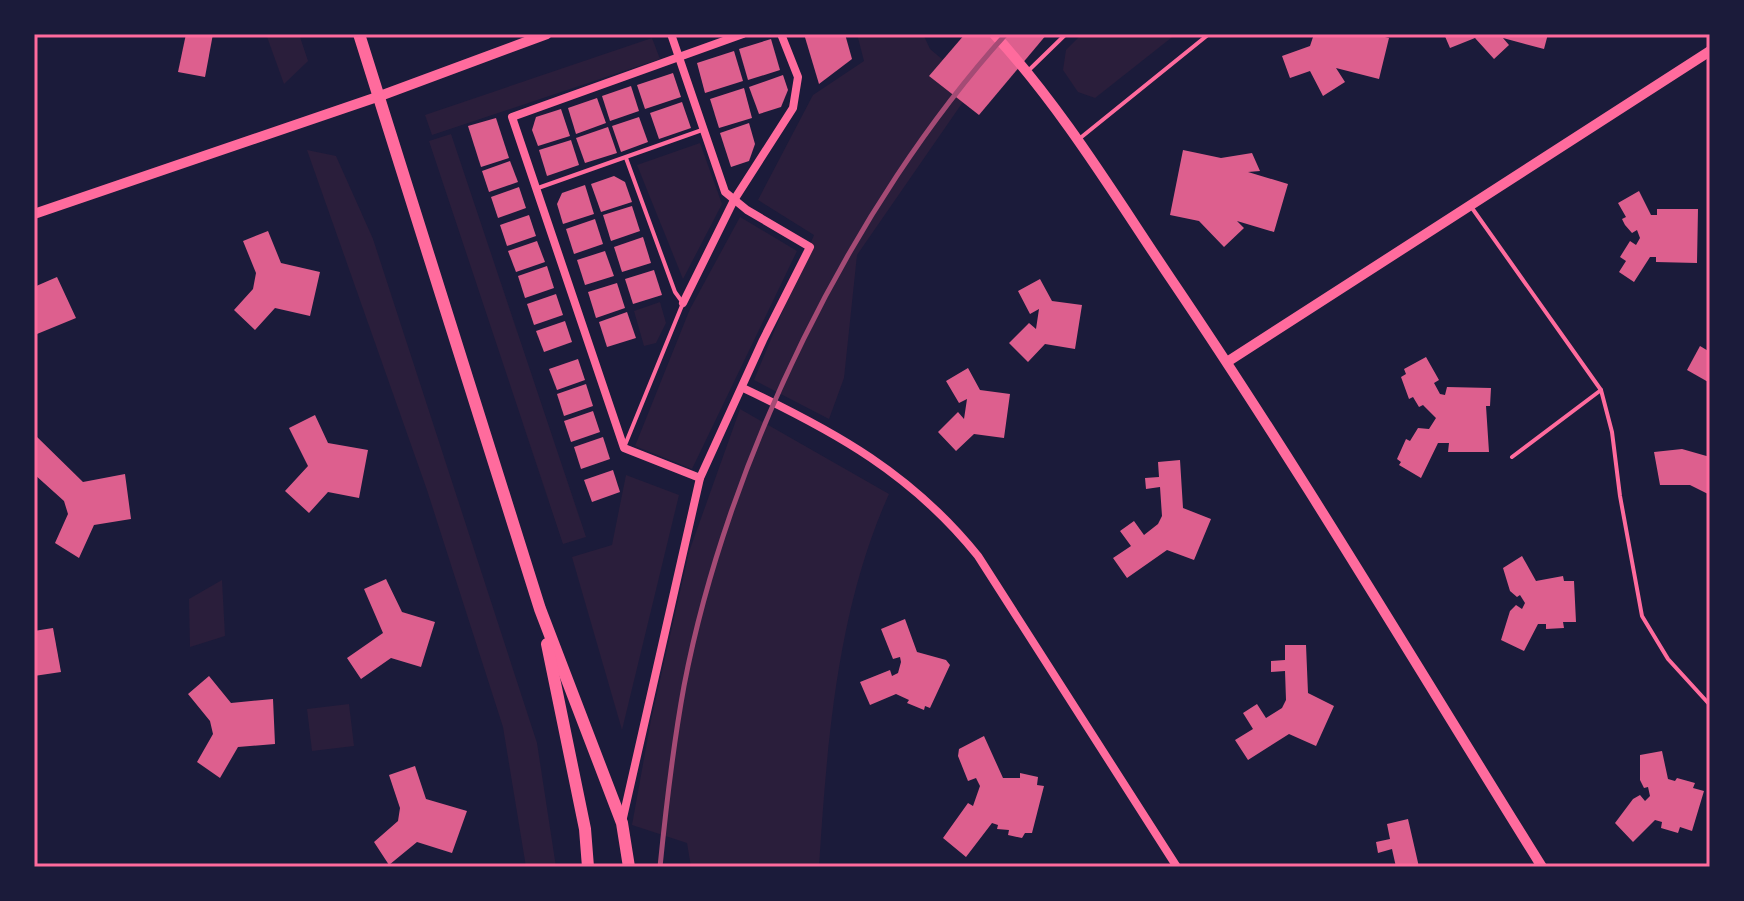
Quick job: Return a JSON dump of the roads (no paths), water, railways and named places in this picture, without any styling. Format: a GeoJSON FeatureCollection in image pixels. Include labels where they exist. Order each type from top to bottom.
{"type":"FeatureCollection","features":[{"type":"Feature","properties":{"kind":"main road"},"geometry":{"type":"LineString","coordinates":[[359,34],[540,609],[622,823],[629,867]]}},
{"type":"Feature","properties":{"kind":"main road"},"geometry":{"type":"LineString","coordinates":[[540,609],[585,829],[588,867]]}},
{"type":"Feature","properties":{"kind":"street"},"geometry":{"type":"LineString","coordinates":[[34,214],[380,96],[547,34]]}},
{"type":"Feature","properties":{"kind":"street"},"geometry":{"type":"LineString","coordinates":[[622,823],[700,478],[810,247],[725,192],[671,34]]}},
{"type":"Feature","properties":{"kind":"street"},"geometry":{"type":"LineString","coordinates":[[700,478],[624,448],[512,117],[743,34]]}},
{"type":"Feature","properties":{"kind":"street"},"geometry":{"type":"LineString","coordinates":[[683,303],[734,200],[793,108],[798,77],[781,34]]}},
{"type":"Feature","properties":{"kind":"street"},"geometry":{"type":"LineString","coordinates":[[994,34],[1028,71],[1078,140],[1227,362],[1542,867]]}},
{"type":"Feature","properties":{"kind":"street"},"geometry":{"type":"LineString","coordinates":[[1227,362],[1710,51]]}},
{"type":"Feature","properties":{"kind":"street"},"geometry":{"type":"LineString","coordinates":[[743,388],[868,454],[913,486],[950,521],[978,556],[1177,867]]}},
{"type":"Feature","properties":{"kind":"lane"},"geometry":{"type":"LineString","coordinates":[[1028,71],[1066,34]]}},
{"type":"Feature","properties":{"kind":"lane"},"geometry":{"type":"LineString","coordinates":[[1078,140],[1209,34]]}},
{"type":"Feature","properties":{"kind":"lane"},"geometry":{"type":"LineString","coordinates":[[538,188],[705,130]]}},
{"type":"Feature","properties":{"kind":"lane"},"geometry":{"type":"LineString","coordinates":[[624,448],[683,303],[675,292],[626,158]]}},
{"type":"Feature","properties":{"kind":"lane"},"geometry":{"type":"LineString","coordinates":[[1471,205],[1601,390],[1612,432],[1620,496],[1642,616],[1668,659],[1710,705]]}},
{"type":"Feature","properties":{"kind":"lane"},"geometry":{"type":"LineString","coordinates":[[1512,457],[1601,390]]}},
{"type":"Feature","properties":{"kind":"railway"},"geometry":{"type":"LineString","coordinates":[[660,867],[680,709],[704,600],[731,513],[764,426],[803,339],[848,256],[897,176],[950,102],[1006,34]]}}]}
